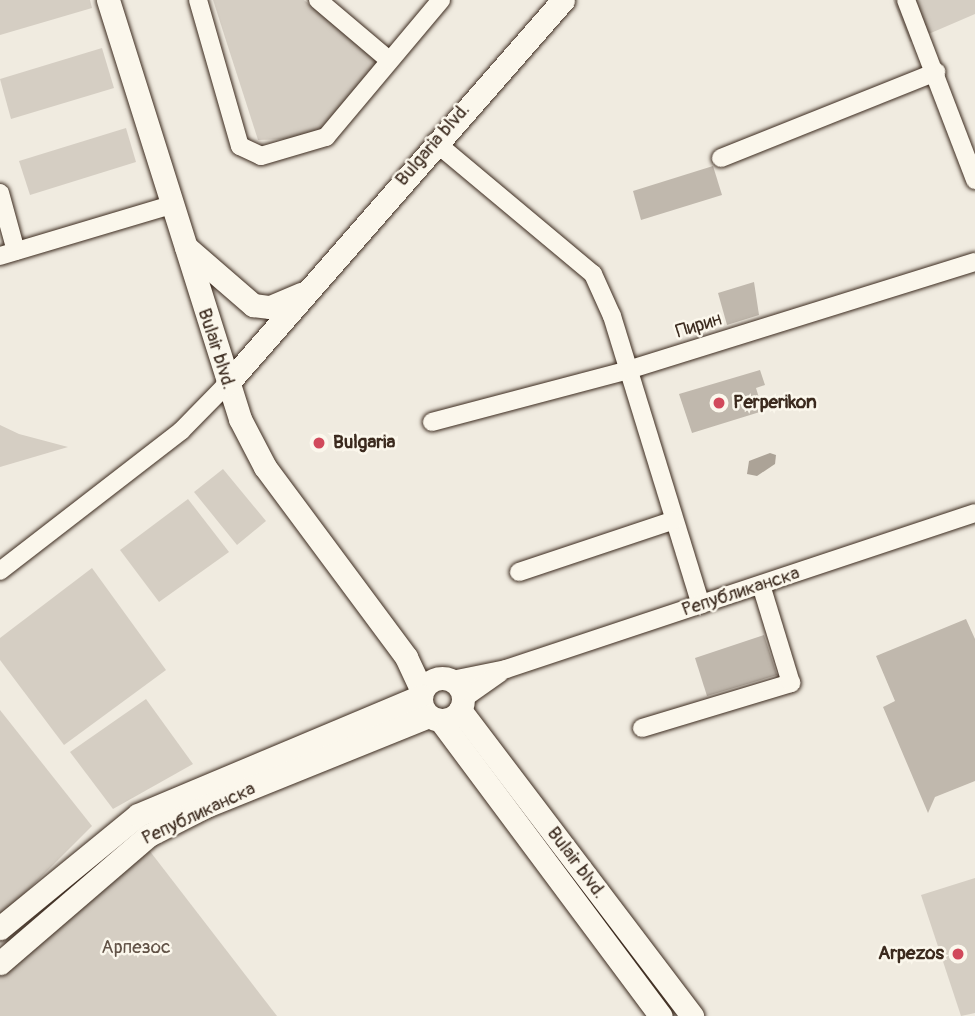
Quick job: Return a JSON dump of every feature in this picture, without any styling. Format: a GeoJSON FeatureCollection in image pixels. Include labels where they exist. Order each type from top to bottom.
{"type":"FeatureCollection","features":[{"type":"Feature","properties":{"kind":"main road","name":"Bulair blvd."},"geometry":{"type":"LineString","coordinates":[[108,0],[227,384],[265,467],[406,657],[692,1016]]}},
{"type":"Feature","properties":{"kind":"main road","name":"Bulgaria blvd."},"geometry":{"type":"LineString","coordinates":[[227,384],[435,142],[563,0]]}},
{"type":"Feature","properties":{"kind":"main road"},"geometry":{"type":"LineString","coordinates":[[184,246],[253,306],[270,307],[304,293]]}},
{"type":"Feature","properties":{"kind":"main road","name":"Bulair blvd."},"geometry":{"type":"LineString","coordinates":[[440,699],[661,1016]]}},
{"type":"Feature","properties":{"kind":"main road","name":"Републиканска"},"geometry":{"type":"LineString","coordinates":[[0,928],[144,825],[440,699]]}},
{"type":"Feature","properties":{"kind":"main road","name":"Републиканска"},"geometry":{"type":"LineString","coordinates":[[0,963],[144,825]]}},
{"type":"Feature","properties":{"kind":"street"},"geometry":{"type":"LineString","coordinates":[[198,0],[240,146],[251,155],[326,137],[441,0]]}},
{"type":"Feature","properties":{"kind":"street"},"geometry":{"type":"LineString","coordinates":[[318,0],[389,60]]}},
{"type":"Feature","properties":{"kind":"street"},"geometry":{"type":"LineString","coordinates":[[906,0],[936,72],[975,180]]}},
{"type":"Feature","properties":{"kind":"street"},"geometry":{"type":"LineString","coordinates":[[721,158],[936,72]]}},
{"type":"Feature","properties":{"kind":"street"},"geometry":{"type":"LineString","coordinates":[[435,142],[593,274],[612,316],[625,371],[701,605]]}},
{"type":"Feature","properties":{"kind":"street"},"geometry":{"type":"LineString","coordinates":[[0,193],[8,253],[172,205]]}},
{"type":"Feature","properties":{"kind":"street","name":"Пирин"},"geometry":{"type":"LineString","coordinates":[[432,422],[625,371],[975,262]]}},
{"type":"Feature","properties":{"kind":"street"},"geometry":{"type":"LineString","coordinates":[[0,570],[181,431],[227,384]]}},
{"type":"Feature","properties":{"kind":"street","name":"Републиканска"},"geometry":{"type":"LineString","coordinates":[[440,699],[506,669],[975,513]]}},
{"type":"Feature","properties":{"kind":"street"},"geometry":{"type":"LineString","coordinates":[[519,572],[674,520]]}},
{"type":"Feature","properties":{"kind":"street"},"geometry":{"type":"LineString","coordinates":[[642,728],[791,683],[761,585]]}},
{"type":"Feature","properties":{"kind":"green space"},"geometry":{"type":"Polygon","coordinates":[[[0,0],[90,0],[92,8],[0,35],[0,0]]]}},
{"type":"Feature","properties":{"kind":"green space"},"geometry":{"type":"Polygon","coordinates":[[[213,0],[304,0],[381,64],[316,138],[258,140],[213,0]]]}},
{"type":"Feature","properties":{"kind":"green space"},"geometry":{"type":"Polygon","coordinates":[[[893,0],[975,0],[975,14],[910,42],[893,0]]]}},
{"type":"Feature","properties":{"kind":"green space"},"geometry":{"type":"Polygon","coordinates":[[[102,48],[114,88],[11,119],[0,79],[102,48]]]}},
{"type":"Feature","properties":{"kind":"green space"},"geometry":{"type":"Polygon","coordinates":[[[126,128],[136,162],[30,195],[19,161],[126,128]]]}},
{"type":"Feature","properties":{"kind":"green space"},"geometry":{"type":"Polygon","coordinates":[[[0,425],[19,434],[68,447],[0,467],[0,425]]]}},
{"type":"Feature","properties":{"kind":"green space"},"geometry":{"type":"Polygon","coordinates":[[[223,469],[266,521],[237,545],[194,492],[223,469]]]}},
{"type":"Feature","properties":{"kind":"green space"},"geometry":{"type":"Polygon","coordinates":[[[188,499],[229,552],[159,602],[120,550],[188,499]]]}},
{"type":"Feature","properties":{"kind":"green space"},"geometry":{"type":"Polygon","coordinates":[[[92,568],[166,670],[64,745],[0,660],[0,638],[92,568]]]}},
{"type":"Feature","properties":{"kind":"green space"},"geometry":{"type":"Polygon","coordinates":[[[146,699],[193,764],[113,809],[70,752],[146,699]]]}},
{"type":"Feature","properties":{"kind":"green space"},"geometry":{"type":"Polygon","coordinates":[[[0,710],[92,826],[0,918],[0,710]]]}},
{"type":"Feature","properties":{"kind":"green space","name":"Арпезос"},"geometry":{"type":"Polygon","coordinates":[[[149,850],[277,1016],[0,1016],[0,974],[149,850]]]}},
{"type":"Feature","properties":{"kind":"green space","name":"Arpezos"},"geometry":{"type":"Polygon","coordinates":[[[975,878],[975,1013],[961,1016],[921,895],[975,878]]]}},
{"type":"Feature","properties":{"kind":"shaded area"},"geometry":{"type":"Polygon","coordinates":[[[770,453],[776,455],[775,464],[757,476],[747,474],[749,461],[770,453]]]}},
{"type":"Feature","properties":{"kind":"building"},"geometry":{"type":"Polygon","coordinates":[[[713,166],[722,195],[641,220],[633,191],[713,166]]]}},
{"type":"Feature","properties":{"kind":"building"},"geometry":{"type":"Polygon","coordinates":[[[754,282],[759,315],[727,325],[718,293],[754,282]]]}},
{"type":"Feature","properties":{"kind":"building","name":"Perperikon"},"geometry":{"type":"Polygon","coordinates":[[[760,370],[765,385],[756,388],[763,411],[692,433],[679,394],[760,370]]]}},
{"type":"Feature","properties":{"kind":"building"},"geometry":{"type":"Polygon","coordinates":[[[966,619],[975,639],[975,781],[935,797],[928,813],[883,707],[895,701],[876,656],[966,619]]]}},
{"type":"Feature","properties":{"kind":"building"},"geometry":{"type":"Polygon","coordinates":[[[764,635],[777,675],[707,696],[695,658],[764,635]]]}},
{"type":"Feature","properties":{"kind":"place","name":"Perperikon"},"geometry":{"type":"Point","coordinates":[719,403]}},
{"type":"Feature","properties":{"kind":"place","name":"Bulgaria"},"geometry":{"type":"Point","coordinates":[319,443]}},
{"type":"Feature","properties":{"kind":"place","name":"Arpezos"},"geometry":{"type":"Point","coordinates":[958,954]}}]}
